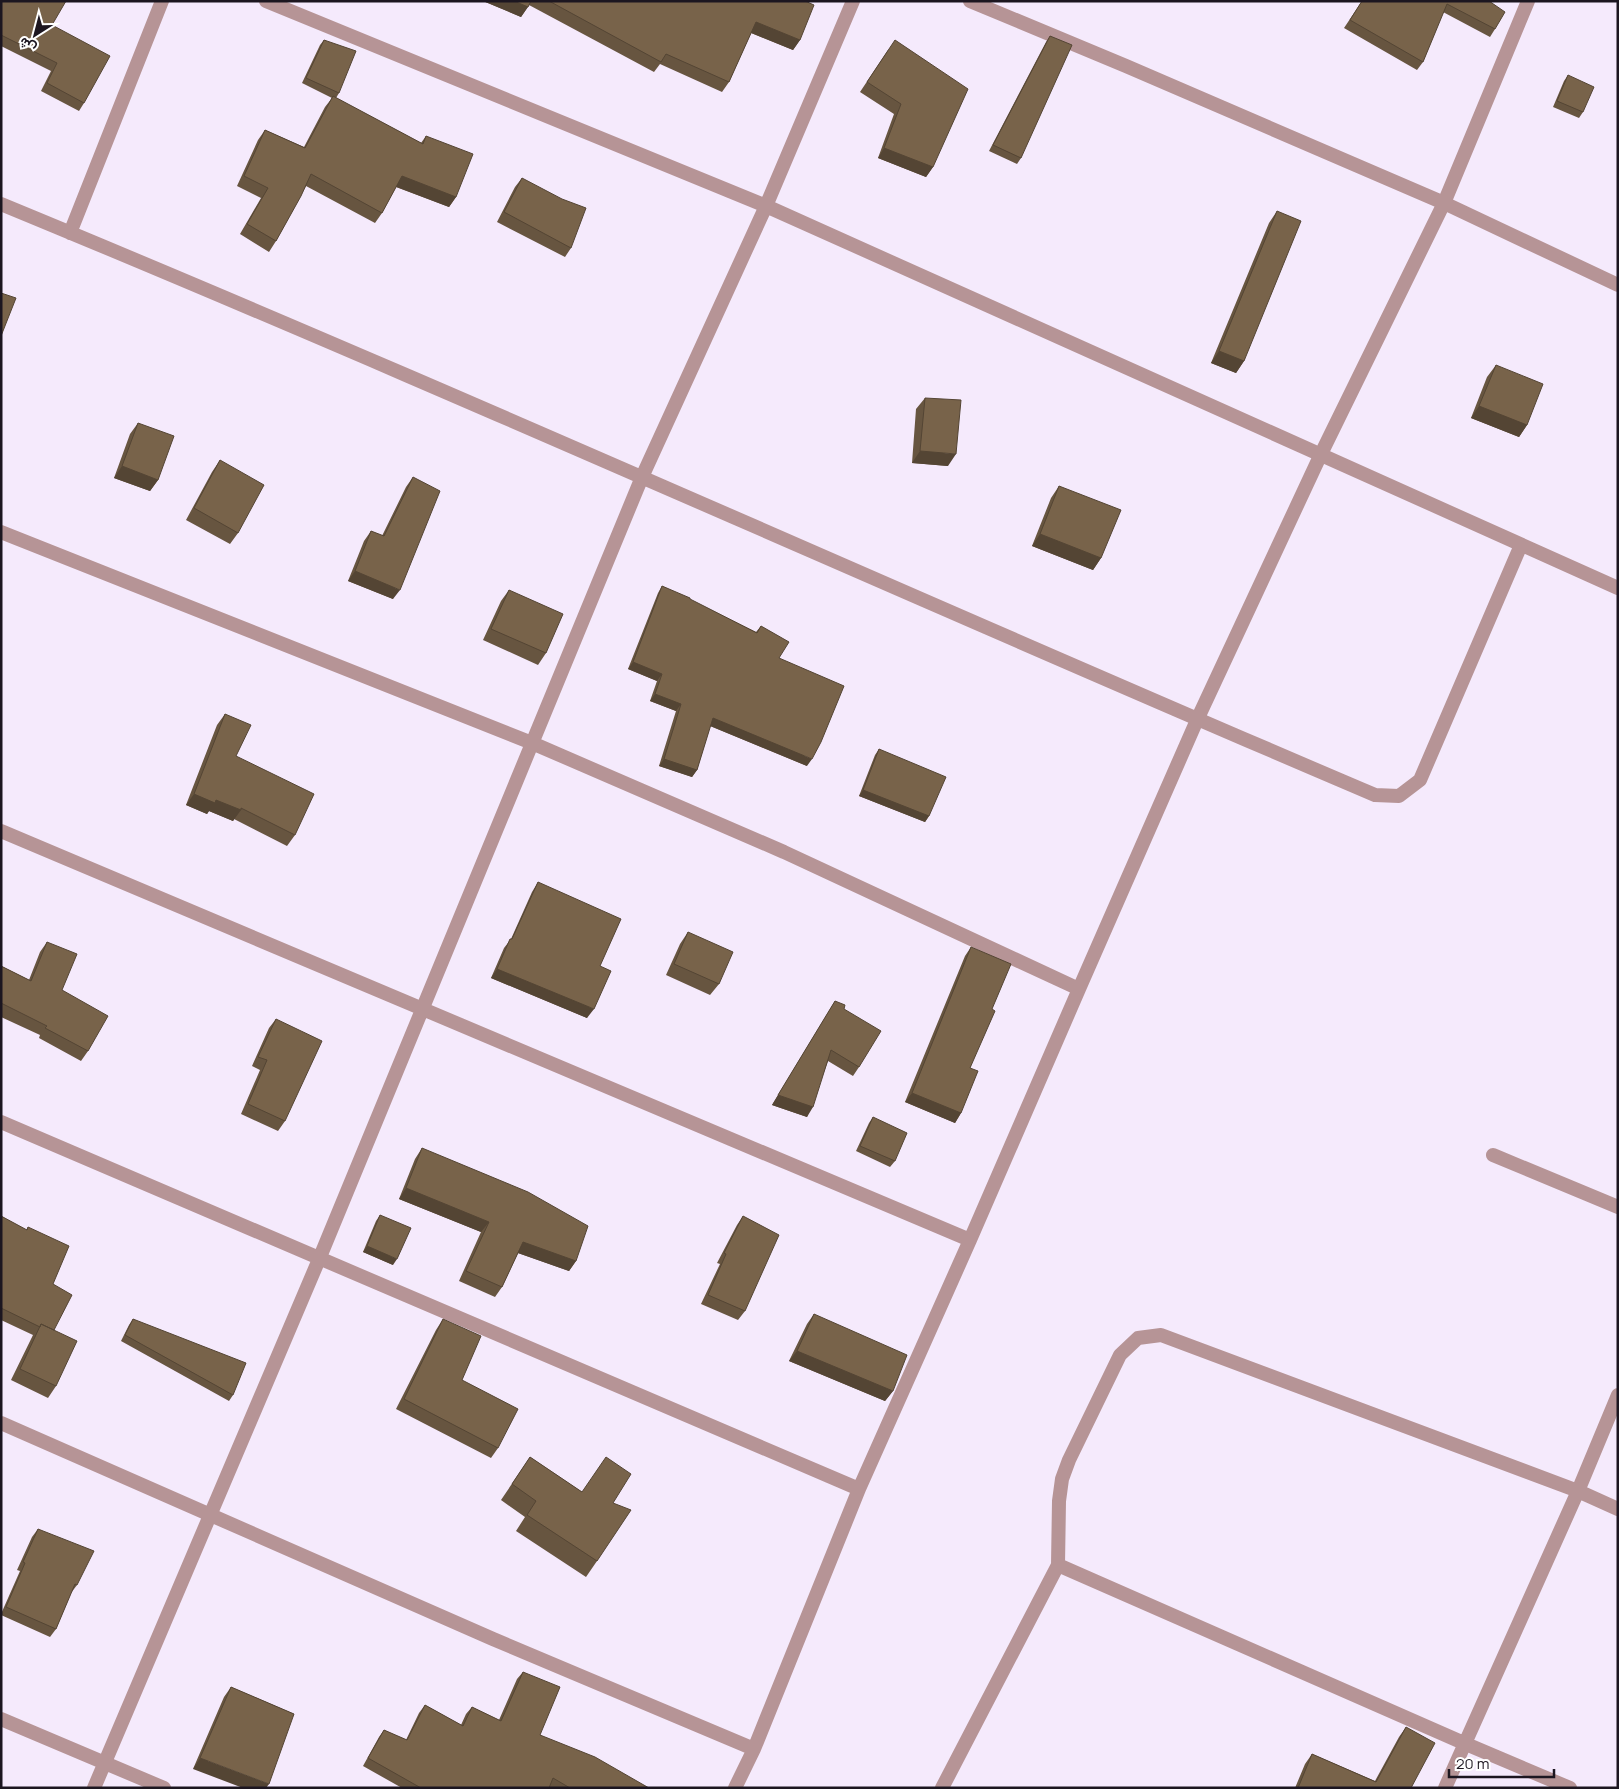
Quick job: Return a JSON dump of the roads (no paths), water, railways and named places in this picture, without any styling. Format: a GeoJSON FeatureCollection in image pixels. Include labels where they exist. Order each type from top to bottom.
{"type":"FeatureCollection","features":[{"type":"Feature","properties":{"kind":"street"},"geometry":{"type":"LineString","coordinates":[[70,233],[162,1]]}},
{"type":"Feature","properties":{"kind":"street"},"geometry":{"type":"LineString","coordinates":[[266,1],[766,206],[1618,588]]}},
{"type":"Feature","properties":{"kind":"street"},"geometry":{"type":"LineString","coordinates":[[94,1788],[212,1515],[320,1257],[642,477],[766,206],[852,1]]}},
{"type":"Feature","properties":{"kind":"street"},"geometry":{"type":"LineString","coordinates":[[970,1],[1444,203],[1618,285]]}},
{"type":"Feature","properties":{"kind":"street"},"geometry":{"type":"LineString","coordinates":[[735,1788],[754,1749],[859,1489],[1197,720],[1321,454],[1444,203],[1528,1]]}},
{"type":"Feature","properties":{"kind":"street"},"geometry":{"type":"LineString","coordinates":[[1,204],[642,477],[1374,796],[1399,796],[1420,780],[1521,545]]}},
{"type":"Feature","properties":{"kind":"street"},"geometry":{"type":"LineString","coordinates":[[1,532],[532,743],[784,852],[1079,988]]}},
{"type":"Feature","properties":{"kind":"street"},"geometry":{"type":"LineString","coordinates":[[1,830],[970,1240]]}},
{"type":"Feature","properties":{"kind":"street"},"geometry":{"type":"LineString","coordinates":[[1,1122],[859,1489]]}},
{"type":"Feature","properties":{"kind":"street"},"geometry":{"type":"LineString","coordinates":[[1493,1155],[1618,1206]]}},
{"type":"Feature","properties":{"kind":"street"},"geometry":{"type":"LineString","coordinates":[[942,1788],[1058,1565],[1059,1501],[1062,1478],[1120,1356],[1138,1338],[1160,1336],[1578,1491],[1618,1509]]}},
{"type":"Feature","properties":{"kind":"street"},"geometry":{"type":"LineString","coordinates":[[1445,1788],[1578,1491],[1618,1395]]}},
{"type":"Feature","properties":{"kind":"street"},"geometry":{"type":"LineString","coordinates":[[1,1424],[493,1639],[754,1749]]}},
{"type":"Feature","properties":{"kind":"street"},"geometry":{"type":"LineString","coordinates":[[1058,1565],[1570,1788]]}},
{"type":"Feature","properties":{"kind":"street"},"geometry":{"type":"LineString","coordinates":[[1,1719],[105,1761],[164,1788]]}}]}
